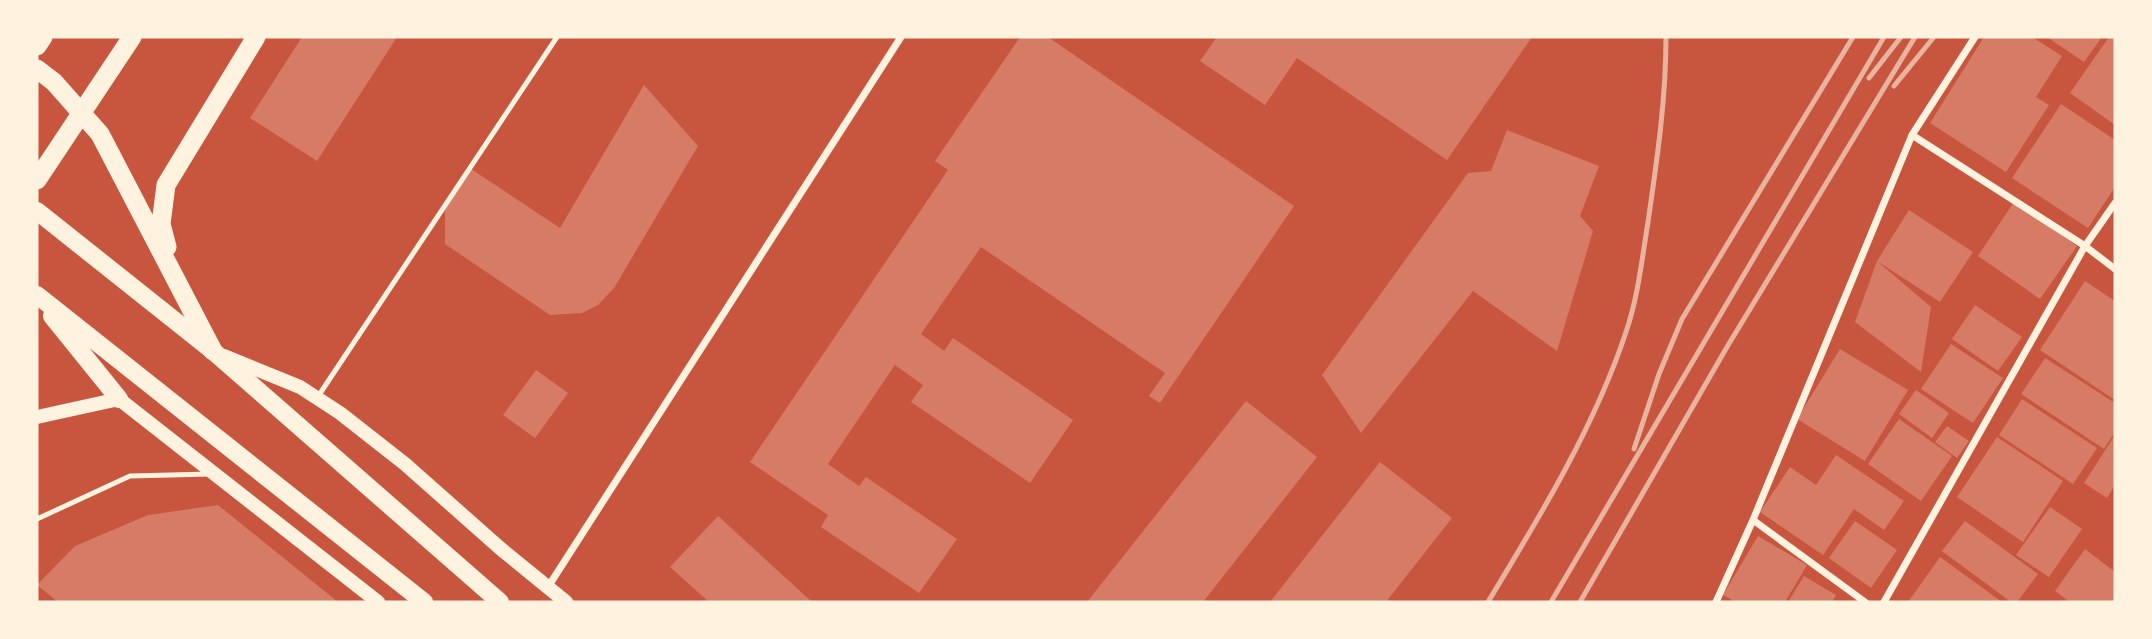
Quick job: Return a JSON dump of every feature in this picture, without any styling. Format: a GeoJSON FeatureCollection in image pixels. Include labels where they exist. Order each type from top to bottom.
{"type":"FeatureCollection","features":[{"type":"Feature","properties":{"kind":"highway"},"geometry":{"type":"LineString","coordinates":[[37,46],[43,37]]}},
{"type":"Feature","properties":{"kind":"highway"},"geometry":{"type":"LineString","coordinates":[[37,180],[132,37]]}},
{"type":"Feature","properties":{"kind":"highway"},"geometry":{"type":"LineString","coordinates":[[176,279],[161,224],[166,185],[256,37]]}},
{"type":"Feature","properties":{"kind":"highway"},"geometry":{"type":"LineString","coordinates":[[37,69],[54,82],[100,134],[213,351]]}},
{"type":"Feature","properties":{"kind":"main road"},"geometry":{"type":"LineString","coordinates":[[37,211],[213,351],[500,602]]}},
{"type":"Feature","properties":{"kind":"main road"},"geometry":{"type":"LineString","coordinates":[[37,296],[119,399],[378,602]]}},
{"type":"Feature","properties":{"kind":"main road"},"geometry":{"type":"LineString","coordinates":[[37,296],[424,602]]}},
{"type":"Feature","properties":{"kind":"main road"},"geometry":{"type":"LineString","coordinates":[[213,351],[300,387],[340,412],[566,602]]}},
{"type":"Feature","properties":{"kind":"main road"},"geometry":{"type":"LineString","coordinates":[[37,417],[119,399]]}},
{"type":"Feature","properties":{"kind":"street"},"geometry":{"type":"LineString","coordinates":[[548,587],[901,37]]}},
{"type":"Feature","properties":{"kind":"street"},"geometry":{"type":"LineString","coordinates":[[1716,602],[1753,520],[1912,135],[1975,37]]}},
{"type":"Feature","properties":{"kind":"street"},"geometry":{"type":"LineString","coordinates":[[1912,135],[2085,246],[2115,270]]}},
{"type":"Feature","properties":{"kind":"street"},"geometry":{"type":"LineString","coordinates":[[1884,602],[2085,246],[2115,203]]}},
{"type":"Feature","properties":{"kind":"street"},"geometry":{"type":"LineString","coordinates":[[1753,520],[1865,602]]}},
{"type":"Feature","properties":{"kind":"lane"},"geometry":{"type":"LineString","coordinates":[[317,398],[557,37]]}},
{"type":"Feature","properties":{"kind":"lane"},"geometry":{"type":"LineString","coordinates":[[37,519],[130,476],[214,474]]}},
{"type":"Feature","properties":{"kind":"building"},"geometry":{"type":"Polygon","coordinates":[[[302,37],[397,37],[317,161],[250,118],[302,37]]]}},
{"type":"Feature","properties":{"kind":"building"},"geometry":{"type":"Polygon","coordinates":[[[1020,37],[1048,37],[1294,206],[1160,403],[1149,396],[1165,373],[981,247],[921,334],[944,351],[953,338],[1073,420],[1030,483],[911,402],[923,385],[895,365],[828,464],[859,486],[866,477],[957,539],[919,593],[821,527],[828,515],[750,462],[948,170],[935,161],[1020,37]]]}},
{"type":"Feature","properties":{"kind":"building"},"geometry":{"type":"Polygon","coordinates":[[[1217,37],[1532,37],[1447,160],[1297,58],[1265,105],[1200,61],[1217,37]]]}},
{"type":"Feature","properties":{"kind":"building"},"geometry":{"type":"Polygon","coordinates":[[[1984,37],[2032,37],[2062,56],[2036,97],[2049,105],[2006,172],[1930,123],[1984,37]]]}},
{"type":"Feature","properties":{"kind":"building"},"geometry":{"type":"Polygon","coordinates":[[[2047,37],[2102,37],[2084,62],[2047,37]]]}},
{"type":"Feature","properties":{"kind":"building"},"geometry":{"type":"Polygon","coordinates":[[[2109,37],[2115,37],[2115,125],[2070,93],[2109,37]]]}},
{"type":"Feature","properties":{"kind":"building"},"geometry":{"type":"Polygon","coordinates":[[[644,85],[698,146],[614,288],[598,305],[582,313],[550,315],[445,244],[445,206],[471,169],[560,228],[644,85]]]}},
{"type":"Feature","properties":{"kind":"building"},"geometry":{"type":"Polygon","coordinates":[[[2061,104],[2115,140],[2115,187],[2088,228],[2012,178],[2061,104]]]}},
{"type":"Feature","properties":{"kind":"building"},"geometry":{"type":"Polygon","coordinates":[[[1507,130],[1599,166],[1580,216],[1593,231],[1557,351],[1473,291],[1361,433],[1322,375],[1468,173],[1491,171],[1507,130]]]}},
{"type":"Feature","properties":{"kind":"building"},"geometry":{"type":"Polygon","coordinates":[[[2014,202],[2077,246],[2040,299],[1978,256],[2014,202]]]}},
{"type":"Feature","properties":{"kind":"building"},"geometry":{"type":"Polygon","coordinates":[[[1909,210],[1973,252],[1940,302],[1877,261],[1909,210]]]}},
{"type":"Feature","properties":{"kind":"building"},"geometry":{"type":"Polygon","coordinates":[[[1877,261],[1931,307],[1921,372],[1855,322],[1877,261]]]}},
{"type":"Feature","properties":{"kind":"building"},"geometry":{"type":"Polygon","coordinates":[[[2085,281],[2115,301],[2115,400],[2040,350],[2085,281]]]}},
{"type":"Feature","properties":{"kind":"building"},"geometry":{"type":"Polygon","coordinates":[[[1975,305],[2022,337],[1998,371],[1952,339],[1975,305]]]}},
{"type":"Feature","properties":{"kind":"building"},"geometry":{"type":"Polygon","coordinates":[[[1951,344],[2003,378],[1973,423],[1921,389],[1951,344]]]}},
{"type":"Feature","properties":{"kind":"building"},"geometry":{"type":"Polygon","coordinates":[[[1840,349],[1908,390],[1865,461],[1797,419],[1840,349]]]}},
{"type":"Feature","properties":{"kind":"building"},"geometry":{"type":"Polygon","coordinates":[[[2045,358],[2115,403],[2115,432],[2104,449],[2021,394],[2045,358]]]}},
{"type":"Feature","properties":{"kind":"building"},"geometry":{"type":"Polygon","coordinates":[[[536,370],[568,393],[535,438],[503,415],[536,370]]]}},
{"type":"Feature","properties":{"kind":"building"},"geometry":{"type":"Polygon","coordinates":[[[1916,390],[1949,413],[1932,438],[1899,414],[1916,390]]]}},
{"type":"Feature","properties":{"kind":"building"},"geometry":{"type":"Polygon","coordinates":[[[2022,399],[2097,448],[2073,484],[1999,435],[2022,399]]]}},
{"type":"Feature","properties":{"kind":"building"},"geometry":{"type":"Polygon","coordinates":[[[1246,401],[1317,457],[1203,602],[1087,602],[1246,401]]]}},
{"type":"Feature","properties":{"kind":"building"},"geometry":{"type":"Polygon","coordinates":[[[1899,419],[1952,456],[1921,501],[1868,464],[1899,419]]]}},
{"type":"Feature","properties":{"kind":"building"},"geometry":{"type":"Polygon","coordinates":[[[1947,426],[1969,441],[1957,458],[1935,442],[1947,426]]]}},
{"type":"Feature","properties":{"kind":"building"},"geometry":{"type":"Polygon","coordinates":[[[2115,435],[2115,485],[2107,498],[2084,483],[2115,435]]]}},
{"type":"Feature","properties":{"kind":"building"},"geometry":{"type":"Polygon","coordinates":[[[1997,437],[2063,481],[2023,542],[1957,497],[1997,437]]]}},
{"type":"Feature","properties":{"kind":"building"},"geometry":{"type":"Polygon","coordinates":[[[1836,455],[1904,501],[1884,530],[1854,509],[1823,555],[1760,512],[1790,467],[1816,485],[1836,455]]]}},
{"type":"Feature","properties":{"kind":"building"},"geometry":{"type":"Polygon","coordinates":[[[1380,462],[1452,518],[1386,602],[1270,602],[1380,462]]]}},
{"type":"Feature","properties":{"kind":"building"},"geometry":{"type":"Polygon","coordinates":[[[218,505],[338,602],[58,602],[37,585],[75,546],[148,515],[218,505]]]}},
{"type":"Feature","properties":{"kind":"building"},"geometry":{"type":"Polygon","coordinates":[[[2050,507],[2082,529],[2049,577],[2016,555],[2050,507]]]}},
{"type":"Feature","properties":{"kind":"building"},"geometry":{"type":"Polygon","coordinates":[[[718,516],[812,602],[709,602],[670,567],[718,516]]]}},
{"type":"Feature","properties":{"kind":"building"},"geometry":{"type":"Polygon","coordinates":[[[1855,521],[1897,550],[1871,588],[1829,558],[1855,521]]]}},
{"type":"Feature","properties":{"kind":"building"},"geometry":{"type":"Polygon","coordinates":[[[1965,521],[2038,574],[2017,602],[2011,602],[1942,551],[1965,521]]]}},
{"type":"Feature","properties":{"kind":"building"},"geometry":{"type":"Polygon","coordinates":[[[1758,536],[1807,565],[1785,602],[1736,602],[1723,595],[1758,536]]]}},
{"type":"Feature","properties":{"kind":"building"},"geometry":{"type":"Polygon","coordinates":[[[2085,549],[2115,572],[2115,602],[2070,602],[2055,591],[2085,549]]]}},
{"type":"Feature","properties":{"kind":"building"},"geometry":{"type":"Polygon","coordinates":[[[1940,557],[2002,602],[1908,602],[1940,557]]]}},
{"type":"Feature","properties":{"kind":"building"},"geometry":{"type":"Polygon","coordinates":[[[1804,576],[1836,595],[1832,602],[1788,602],[1804,576]]]}},
{"type":"Feature","properties":{"kind":"railway"},"geometry":{"type":"LineString","coordinates":[[1488,602],[1582,437],[1599,402],[1626,332],[1634,305],[1655,176],[1663,107],[1666,37]]}},
{"type":"Feature","properties":{"kind":"railway"},"geometry":{"type":"LineString","coordinates":[[1634,449],[1659,374],[1682,319],[1853,37]]}},
{"type":"Feature","properties":{"kind":"railway"},"geometry":{"type":"LineString","coordinates":[[1551,602],[1884,37]]}},
{"type":"Feature","properties":{"kind":"railway"},"geometry":{"type":"LineString","coordinates":[[1869,78],[1901,37]]}},
{"type":"Feature","properties":{"kind":"railway"},"geometry":{"type":"LineString","coordinates":[[1580,602],[1727,347],[1915,37]]}},
{"type":"Feature","properties":{"kind":"railway"},"geometry":{"type":"LineString","coordinates":[[1894,86],[1934,37]]}}]}
